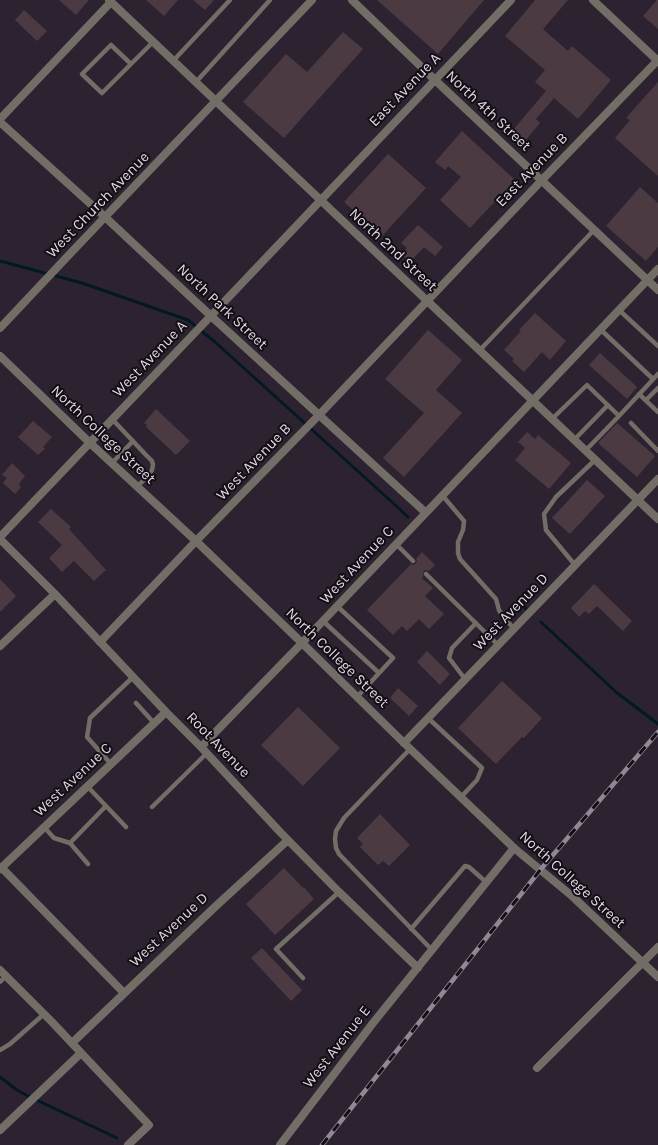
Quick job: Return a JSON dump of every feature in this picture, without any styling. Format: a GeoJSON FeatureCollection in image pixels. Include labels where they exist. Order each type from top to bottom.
{"type":"FeatureCollection","features":[{"type":"Feature","properties":{"kind":"street","name":"West Church Avenue"},"geometry":{"type":"LineString","coordinates":[[0,328],[312,0]]}},
{"type":"Feature","properties":{"kind":"street","name":"North 4th Street"},"geometry":{"type":"LineString","coordinates":[[352,0],[658,290]]}},
{"type":"Feature","properties":{"kind":"street","name":"East Avenue A"},"geometry":{"type":"LineString","coordinates":[[320,200],[511,0]]}},
{"type":"Feature","properties":{"kind":"street"},"geometry":{"type":"LineString","coordinates":[[594,0],[658,60]]}},
{"type":"Feature","properties":{"kind":"street","name":"North 2nd Street"},"geometry":{"type":"LineString","coordinates":[[110,1],[658,519]]}},
{"type":"Feature","properties":{"kind":"street"},"geometry":{"type":"LineString","coordinates":[[0,120],[110,1]]}},
{"type":"Feature","properties":{"kind":"street","name":"East Avenue B"},"geometry":{"type":"LineString","coordinates":[[426,301],[658,60]]}},
{"type":"Feature","properties":{"kind":"street","name":"North Park Street"},"geometry":{"type":"LineString","coordinates":[[0,120],[105,217],[209,319],[425,512]]}},
{"type":"Feature","properties":{"kind":"street","name":"West Avenue A"},"geometry":{"type":"LineString","coordinates":[[0,538],[209,319],[320,200]]}},
{"type":"Feature","properties":{"kind":"street","name":"West Avenue C"},"geometry":{"type":"LineString","coordinates":[[201,747],[658,269]]}},
{"type":"Feature","properties":{"kind":"street","name":"West Avenue B"},"geometry":{"type":"LineString","coordinates":[[100,642],[317,417],[426,301]]}},
{"type":"Feature","properties":{"kind":"street","name":"North College Street"},"geometry":{"type":"LineString","coordinates":[[0,356],[90,443],[196,541],[514,848],[572,896],[658,977]]}},
{"type":"Feature","properties":{"kind":"street","name":"West Avenue D"},"geometry":{"type":"LineString","coordinates":[[407,746],[428,718],[658,479]]}},
{"type":"Feature","properties":{"kind":"street","name":"Root Avenue"},"geometry":{"type":"LineString","coordinates":[[0,538],[201,747],[288,840],[339,892],[418,968]]}},
{"type":"Feature","properties":{"kind":"street"},"geometry":{"type":"LineString","coordinates":[[0,646],[55,594]]}},
{"type":"Feature","properties":{"kind":"street","name":"West Avenue C"},"geometry":{"type":"LineString","coordinates":[[1,868],[166,712]]}},
{"type":"Feature","properties":{"kind":"street","name":"West Avenue D"},"geometry":{"type":"LineString","coordinates":[[72,1043],[217,905],[288,840]]}},
{"type":"Feature","properties":{"kind":"street","name":"West Avenue E"},"geometry":{"type":"LineString","coordinates":[[280,1145],[374,1023],[514,848]]}},
{"type":"Feature","properties":{"kind":"street"},"geometry":{"type":"LineString","coordinates":[[1,868],[124,993]]}},
{"type":"Feature","properties":{"kind":"street"},"geometry":{"type":"LineString","coordinates":[[537,1068],[658,947]]}},
{"type":"Feature","properties":{"kind":"street"},"geometry":{"type":"LineString","coordinates":[[0,970],[3,979],[44,1014],[149,1125],[128,1145]]}},
{"type":"Feature","properties":{"kind":"street"},"geometry":{"type":"LineString","coordinates":[[0,1130],[81,1053]]}},
{"type":"Feature","properties":{"kind":"lane"},"geometry":{"type":"LineString","coordinates":[[173,60],[230,0]]}},
{"type":"Feature","properties":{"kind":"lane"},"geometry":{"type":"LineString","coordinates":[[196,82],[270,0]]}},
{"type":"Feature","properties":{"kind":"lane"},"geometry":{"type":"LineString","coordinates":[[131,64],[111,45],[82,74],[102,93],[131,64],[153,42]]}},
{"type":"Feature","properties":{"kind":"lane"},"geometry":{"type":"LineString","coordinates":[[479,351],[594,230]]}},
{"type":"Feature","properties":{"kind":"lane"},"geometry":{"type":"LineString","coordinates":[[619,310],[658,346]]}},
{"type":"Feature","properties":{"kind":"lane"},"geometry":{"type":"LineString","coordinates":[[600,330],[653,379]]}},
{"type":"Feature","properties":{"kind":"lane"},"geometry":{"type":"LineString","coordinates":[[585,451],[658,374]]}},
{"type":"Feature","properties":{"kind":"lane"},"geometry":{"type":"LineString","coordinates":[[552,419],[587,385],[619,416]]}},
{"type":"Feature","properties":{"kind":"lane"},"geometry":{"type":"LineString","coordinates":[[646,400],[658,388]]}},
{"type":"Feature","properties":{"kind":"lane"},"geometry":{"type":"LineString","coordinates":[[639,394],[658,412]]}},
{"type":"Feature","properties":{"kind":"lane"},"geometry":{"type":"LineString","coordinates":[[574,440],[608,405]]}},
{"type":"Feature","properties":{"kind":"lane"},"geometry":{"type":"LineString","coordinates":[[112,419],[152,461],[152,470],[148,477],[137,486]]}},
{"type":"Feature","properties":{"kind":"lane"},"geometry":{"type":"LineString","coordinates":[[631,423],[658,451]]}},
{"type":"Feature","properties":{"kind":"lane"},"geometry":{"type":"LineString","coordinates":[[112,463],[134,441]]}},
{"type":"Feature","properties":{"kind":"lane"},"geometry":{"type":"LineString","coordinates":[[575,565],[546,530],[544,514],[556,497],[595,460]]}},
{"type":"Feature","properties":{"kind":"lane"},"geometry":{"type":"LineString","coordinates":[[442,495],[464,521],[463,530],[458,542],[458,553],[460,559],[496,599],[499,610],[514,629]]}},
{"type":"Feature","properties":{"kind":"lane"},"geometry":{"type":"LineString","coordinates":[[396,544],[413,561]]}},
{"type":"Feature","properties":{"kind":"lane"},"geometry":{"type":"LineString","coordinates":[[426,574],[498,645]]}},
{"type":"Feature","properties":{"kind":"lane"},"geometry":{"type":"LineString","coordinates":[[337,606],[393,658],[357,696]]}},
{"type":"Feature","properties":{"kind":"lane"},"geometry":{"type":"LineString","coordinates":[[323,621],[379,673]]}},
{"type":"Feature","properties":{"kind":"lane"},"geometry":{"type":"LineString","coordinates":[[465,679],[449,658],[452,648],[476,623]]}},
{"type":"Feature","properties":{"kind":"lane"},"geometry":{"type":"LineString","coordinates":[[111,764],[87,737],[90,718],[133,677]]}},
{"type":"Feature","properties":{"kind":"lane"},"geometry":{"type":"LineString","coordinates":[[136,703],[154,723]]}},
{"type":"Feature","properties":{"kind":"lane"},"geometry":{"type":"LineString","coordinates":[[428,718],[482,768],[477,780],[461,797]]}},
{"type":"Feature","properties":{"kind":"lane"},"geometry":{"type":"LineString","coordinates":[[407,746],[344,818],[336,831],[334,839],[339,854],[432,950]]}},
{"type":"Feature","properties":{"kind":"lane"},"geometry":{"type":"LineString","coordinates":[[152,807],[207,754]]}},
{"type":"Feature","properties":{"kind":"lane"},"geometry":{"type":"LineString","coordinates":[[87,786],[126,827]]}},
{"type":"Feature","properties":{"kind":"lane"},"geometry":{"type":"LineString","coordinates":[[70,843],[106,806]]}},
{"type":"Feature","properties":{"kind":"lane"},"geometry":{"type":"LineString","coordinates":[[44,827],[54,838],[70,843],[88,864]]}},
{"type":"Feature","properties":{"kind":"lane"},"geometry":{"type":"LineString","coordinates":[[412,929],[465,866],[470,867],[486,882]]}},
{"type":"Feature","properties":{"kind":"lane"},"geometry":{"type":"LineString","coordinates":[[303,978],[276,949],[339,892]]}},
{"type":"Feature","properties":{"kind":"lane"},"geometry":{"type":"LineString","coordinates":[[0,1050],[10,1044],[44,1014]]}},
{"type":"Feature","properties":{"kind":"building"},"geometry":{"type":"Polygon","coordinates":[[[59,0],[89,0],[76,15],[59,0]]]}},
{"type":"Feature","properties":{"kind":"building"},"geometry":{"type":"Polygon","coordinates":[[[146,0],[178,0],[164,16],[146,0]]]}},
{"type":"Feature","properties":{"kind":"building"},"geometry":{"type":"Polygon","coordinates":[[[193,0],[214,0],[205,10],[193,0]]]}},
{"type":"Feature","properties":{"kind":"building"},"geometry":{"type":"Polygon","coordinates":[[[377,0],[484,0],[438,54],[377,0]]]}},
{"type":"Feature","properties":{"kind":"building"},"geometry":{"type":"Polygon","coordinates":[[[535,0],[568,0],[543,29],[568,51],[572,46],[611,80],[578,119],[554,98],[536,119],[540,123],[525,141],[513,130],[546,91],[535,82],[545,70],[505,36],[535,0]]]}},
{"type":"Feature","properties":{"kind":"building"},"geometry":{"type":"Polygon","coordinates":[[[658,0],[658,29],[643,16],[658,0]]]}},
{"type":"Feature","properties":{"kind":"building"},"geometry":{"type":"Polygon","coordinates":[[[24,10],[47,31],[37,41],[15,20],[24,10]]]}},
{"type":"Feature","properties":{"kind":"building"},"geometry":{"type":"Polygon","coordinates":[[[343,32],[363,49],[284,138],[243,102],[286,54],[307,72],[343,32]]]}},
{"type":"Feature","properties":{"kind":"building"},"geometry":{"type":"Polygon","coordinates":[[[658,82],[658,176],[615,138],[630,120],[626,118],[658,82]]]}},
{"type":"Feature","properties":{"kind":"building"},"geometry":{"type":"Polygon","coordinates":[[[462,131],[515,180],[470,228],[440,200],[461,177],[448,166],[445,170],[435,162],[462,131]]]}},
{"type":"Feature","properties":{"kind":"building"},"geometry":{"type":"Polygon","coordinates":[[[388,154],[426,188],[382,236],[344,202],[388,154]]]}},
{"type":"Feature","properties":{"kind":"building"},"geometry":{"type":"Polygon","coordinates":[[[640,187],[658,203],[658,247],[646,261],[606,226],[640,187]]]}},
{"type":"Feature","properties":{"kind":"building"},"geometry":{"type":"Polygon","coordinates":[[[418,225],[443,247],[435,256],[424,247],[410,262],[401,254],[407,248],[401,243],[418,225]]]}},
{"type":"Feature","properties":{"kind":"building"},"geometry":{"type":"Polygon","coordinates":[[[535,313],[566,341],[550,360],[542,352],[524,372],[512,361],[514,359],[504,350],[521,331],[519,330],[535,313]]]}},
{"type":"Feature","properties":{"kind":"building"},"geometry":{"type":"Polygon","coordinates":[[[428,330],[462,360],[436,390],[462,413],[404,477],[383,458],[424,413],[385,379],[428,330]]]}},
{"type":"Feature","properties":{"kind":"building"},"geometry":{"type":"Polygon","coordinates":[[[600,353],[637,387],[627,399],[589,365],[600,353]]]}},
{"type":"Feature","properties":{"kind":"building"},"geometry":{"type":"Polygon","coordinates":[[[156,409],[190,441],[176,455],[146,427],[147,425],[144,423],[156,409]]]}},
{"type":"Feature","properties":{"kind":"building"},"geometry":{"type":"Polygon","coordinates":[[[33,421],[52,437],[43,447],[45,449],[38,455],[18,437],[33,421]]]}},
{"type":"Feature","properties":{"kind":"building"},"geometry":{"type":"Polygon","coordinates":[[[617,423],[655,456],[637,477],[598,443],[617,423]]]}},
{"type":"Feature","properties":{"kind":"building"},"geometry":{"type":"Polygon","coordinates":[[[527,432],[535,439],[538,435],[571,463],[549,489],[515,460],[525,448],[518,442],[527,432]]]}},
{"type":"Feature","properties":{"kind":"building"},"geometry":{"type":"Polygon","coordinates":[[[12,463],[25,476],[19,484],[21,487],[15,494],[3,483],[7,478],[2,475],[12,463]]]}},
{"type":"Feature","properties":{"kind":"building"},"geometry":{"type":"Polygon","coordinates":[[[587,480],[605,496],[570,534],[552,518],[587,480]]]}},
{"type":"Feature","properties":{"kind":"building"},"geometry":{"type":"Polygon","coordinates":[[[51,509],[71,527],[69,529],[106,570],[94,581],[74,561],[62,572],[49,558],[62,545],[38,522],[51,509]]]}},
{"type":"Feature","properties":{"kind":"building"},"geometry":{"type":"Polygon","coordinates":[[[422,552],[435,565],[429,571],[425,570],[423,573],[422,578],[433,588],[425,596],[444,614],[429,629],[419,619],[407,631],[402,626],[393,635],[367,610],[411,564],[414,565],[416,563],[416,559],[422,552]]]}},
{"type":"Feature","properties":{"kind":"building"},"geometry":{"type":"Polygon","coordinates":[[[0,579],[16,596],[0,612],[0,579]]]}},
{"type":"Feature","properties":{"kind":"building"},"geometry":{"type":"Polygon","coordinates":[[[594,584],[632,621],[623,631],[597,606],[589,614],[585,611],[579,617],[571,608],[594,584]]]}},
{"type":"Feature","properties":{"kind":"building"},"geometry":{"type":"Polygon","coordinates":[[[427,651],[450,674],[440,685],[417,662],[427,651]]]}},
{"type":"Feature","properties":{"kind":"building"},"geometry":{"type":"Polygon","coordinates":[[[502,681],[542,718],[524,738],[522,737],[496,764],[458,728],[502,681]]]}},
{"type":"Feature","properties":{"kind":"building"},"geometry":{"type":"Polygon","coordinates":[[[398,688],[418,706],[409,716],[390,698],[398,688]]]}},
{"type":"Feature","properties":{"kind":"building"},"geometry":{"type":"Polygon","coordinates":[[[298,707],[340,748],[303,786],[261,745],[298,707]]]}},
{"type":"Feature","properties":{"kind":"building"},"geometry":{"type":"Polygon","coordinates":[[[380,814],[410,845],[389,866],[383,861],[378,865],[360,847],[363,844],[357,838],[380,814]]]}},
{"type":"Feature","properties":{"kind":"building"},"geometry":{"type":"Polygon","coordinates":[[[284,868],[314,899],[275,935],[246,904],[284,868]]]}},
{"type":"Feature","properties":{"kind":"building"},"geometry":{"type":"Polygon","coordinates":[[[262,948],[302,990],[291,1001],[251,958],[262,948]]]}},
{"type":"Feature","properties":{"kind":"waterway"},"geometry":{"type":"LineString","coordinates":[[0,261],[82,283],[188,320],[215,342],[408,517]]}},
{"type":"Feature","properties":{"kind":"waterway"},"geometry":{"type":"LineString","coordinates":[[522,604],[526,609]]}},
{"type":"Feature","properties":{"kind":"waterway"},"geometry":{"type":"LineString","coordinates":[[541,622],[616,692],[658,724]]}},
{"type":"Feature","properties":{"kind":"waterway"},"geometry":{"type":"LineString","coordinates":[[0,1077],[26,1095],[117,1138]]}},
{"type":"Feature","properties":{"kind":"railway"},"geometry":{"type":"LineString","coordinates":[[322,1145],[541,869],[658,732]]}}]}
